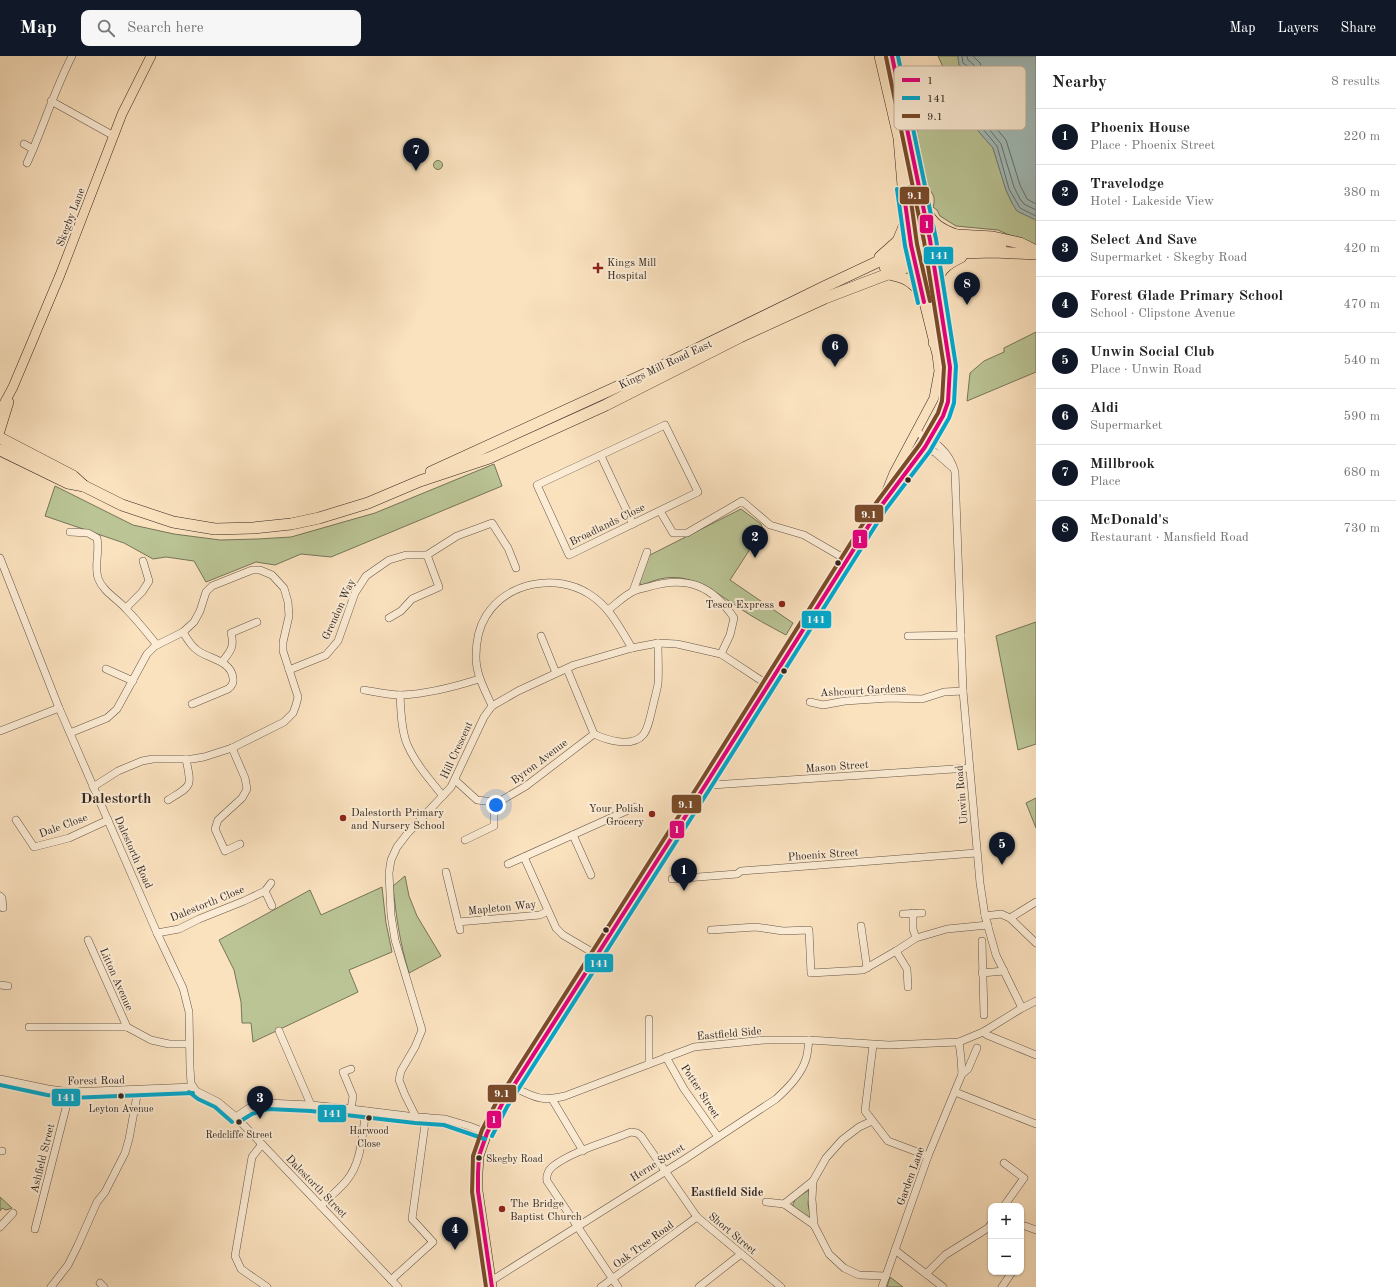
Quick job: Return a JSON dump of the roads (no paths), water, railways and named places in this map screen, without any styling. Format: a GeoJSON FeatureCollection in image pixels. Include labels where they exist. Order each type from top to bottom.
{"type":"FeatureCollection","features":[{"type":"Feature","properties":{"kind":"highway"},"geometry":{"type":"LineString","coordinates":[[880,56],[894,116]]}},
{"type":"Feature","properties":{"kind":"highway"},"geometry":{"type":"LineString","coordinates":[[892,56],[894,66]]}},
{"type":"Feature","properties":{"kind":"highway"},"geometry":{"type":"LineString","coordinates":[[897,130],[906,221],[922,253]]}},
{"type":"Feature","properties":{"kind":"highway"},"geometry":{"type":"LineString","coordinates":[[907,130],[923,208],[937,226],[956,235],[993,237],[1020,243],[1036,252]]}},
{"type":"Feature","properties":{"kind":"highway"},"geometry":{"type":"LineString","coordinates":[[913,160],[911,185],[922,253],[936,322],[934,343]]}},
{"type":"Feature","properties":{"kind":"highway"},"geometry":{"type":"LineString","coordinates":[[870,266],[898,241],[906,221]]}},
{"type":"Feature","properties":{"kind":"highway"},"geometry":{"type":"LineString","coordinates":[[824,287],[844,284],[922,253],[956,235]]}},
{"type":"Feature","properties":{"kind":"highway"},"geometry":{"type":"LineString","coordinates":[[922,253],[951,246],[982,244],[997,245],[1016,253]]}},
{"type":"Feature","properties":{"kind":"highway"},"geometry":{"type":"LineString","coordinates":[[922,253],[1036,252]]}},
{"type":"Feature","properties":{"kind":"highway","name":"Kings Mill Road East"},"geometry":{"type":"LineString","coordinates":[[420,481],[433,470],[654,370],[894,254],[922,253]]}},
{"type":"Feature","properties":{"kind":"highway","name":"Kings Mill Road East"},"geometry":{"type":"LineString","coordinates":[[0,438],[73,476],[84,486],[122,505],[173,522],[215,529],[238,529],[291,524],[319,518],[368,503],[420,481],[489,458],[606,405],[747,334],[825,298],[889,274],[922,253]]}},
{"type":"Feature","properties":{"kind":"highway"},"geometry":{"type":"LineString","coordinates":[[936,281],[939,274],[947,264],[969,253]]}},
{"type":"Feature","properties":{"kind":"highway"},"geometry":{"type":"LineString","coordinates":[[889,274],[910,280],[921,292]]}},
{"type":"Feature","properties":{"kind":"highway","name":"Kings Mill Road East"},"geometry":{"type":"LineString","coordinates":[[0,450],[68,483],[84,486]]}},
{"type":"Feature","properties":{"kind":"main road","name":"Skegby Lane"},"geometry":{"type":"LineString","coordinates":[[0,411],[13,387],[60,275],[122,114],[151,56]]}},
{"type":"Feature","properties":{"kind":"main road"},"geometry":{"type":"LineString","coordinates":[[492,1284],[478,1191],[479,1156],[487,1133],[513,1087],[881,506],[918,441],[936,389],[939,370],[921,292],[923,208]]}},
{"type":"Feature","properties":{"kind":"main road"},"geometry":{"type":"LineString","coordinates":[[881,506],[889,483],[918,441],[930,439],[943,416],[948,402],[950,367],[936,281],[922,253]]}},
{"type":"Feature","properties":{"kind":"main road","name":"Skegby Lane"},"geometry":{"type":"LineString","coordinates":[[0,430],[13,387]]}},
{"type":"Feature","properties":{"kind":"street"},"geometry":{"type":"LineString","coordinates":[[27,163],[42,131],[51,101],[72,56]]}},
{"type":"Feature","properties":{"kind":"street"},"geometry":{"type":"LineString","coordinates":[[51,101],[114,136]]}},
{"type":"Feature","properties":{"kind":"street"},"geometry":{"type":"LineString","coordinates":[[24,144],[33,149]]}},
{"type":"Feature","properties":{"kind":"street","name":"Broadlands Close"},"geometry":{"type":"LineString","coordinates":[[665,425],[698,492],[569,555],[537,485],[601,456],[665,425]]}},
{"type":"Feature","properties":{"kind":"street","name":"Unwin Road"},"geometry":{"type":"LineString","coordinates":[[918,441],[930,439],[942,447],[949,456],[954,468],[964,691],[976,853],[985,916],[996,954],[1022,1008]]}},
{"type":"Feature","properties":{"kind":"street"},"geometry":{"type":"LineString","coordinates":[[918,441],[936,453],[954,468]]}},
{"type":"Feature","properties":{"kind":"street"},"geometry":{"type":"LineString","coordinates":[[601,456],[633,524]]}},
{"type":"Feature","properties":{"kind":"street"},"geometry":{"type":"LineString","coordinates":[[660,511],[673,533],[688,533],[742,502],[770,525],[804,535],[846,560]]}},
{"type":"Feature","properties":{"kind":"street"},"geometry":{"type":"LineString","coordinates":[[389,618],[401,611],[412,599],[439,588],[427,555],[457,536],[492,523],[508,548],[516,568]]}},
{"type":"Feature","properties":{"kind":"street"},"geometry":{"type":"LineString","coordinates":[[70,532],[88,533],[97,538],[99,544],[97,562],[98,578],[104,588],[126,608],[158,645]]}},
{"type":"Feature","properties":{"kind":"street"},"geometry":{"type":"LineString","coordinates":[[633,591],[647,552]]}},
{"type":"Feature","properties":{"kind":"street","name":"Grendon Way"},"geometry":{"type":"LineString","coordinates":[[289,670],[326,655],[335,646],[344,627],[355,593],[366,576],[389,560],[406,555],[427,555]]}},
{"type":"Feature","properties":{"kind":"street","name":"Dalestorth Road"},"geometry":{"type":"LineString","coordinates":[[0,558],[59,708],[157,933],[183,988],[189,1012],[190,1068],[191,1083],[193,1087]]}},
{"type":"Feature","properties":{"kind":"street"},"geometry":{"type":"LineString","coordinates":[[126,608],[142,592],[149,581],[143,561]]}},
{"type":"Feature","properties":{"kind":"street"},"geometry":{"type":"LineString","coordinates":[[70,733],[107,718],[117,709],[147,654],[158,645],[183,632],[194,622],[200,611],[206,592],[212,586],[252,570],[260,570],[272,575],[284,588],[288,602],[289,616],[283,642],[283,651],[298,697],[296,706],[284,722],[232,748],[204,757],[186,759],[153,759],[142,761],[118,771],[93,787]]}},
{"type":"Feature","properties":{"kind":"street"},"geometry":{"type":"LineString","coordinates":[[608,610],[633,591],[662,583],[683,581],[696,585],[724,604],[734,618],[730,635],[721,654]]}},
{"type":"Feature","properties":{"kind":"street"},"geometry":{"type":"LineString","coordinates":[[492,706],[479,679],[476,658],[478,635],[486,616],[497,603],[511,593],[530,584],[550,582],[572,586],[588,594],[608,610],[632,648]]}},
{"type":"Feature","properties":{"kind":"street"},"geometry":{"type":"LineString","coordinates":[[222,662],[232,649],[234,642],[232,633],[257,622]]}},
{"type":"Feature","properties":{"kind":"street"},"geometry":{"type":"LineString","coordinates":[[183,632],[197,651],[222,662],[232,674],[234,680],[231,687],[192,704]]}},
{"type":"Feature","properties":{"kind":"street"},"geometry":{"type":"LineString","coordinates":[[908,636],[961,635]]}},
{"type":"Feature","properties":{"kind":"street"},"geometry":{"type":"LineString","coordinates":[[541,636],[556,673]]}},
{"type":"Feature","properties":{"kind":"street"},"geometry":{"type":"LineString","coordinates":[[567,668],[594,734],[612,741],[622,742],[635,740],[642,736],[647,727],[658,683],[658,643]]}},
{"type":"Feature","properties":{"kind":"street","name":"Hill Crescent"},"geometry":{"type":"LineString","coordinates":[[416,1117],[404,1095],[399,1080],[401,1071],[415,1047],[422,1030],[395,940],[391,915],[389,873],[391,860],[397,847],[407,834],[451,787],[484,717],[492,706],[518,691],[567,668],[632,648],[658,643],[678,644],[721,654],[768,684]]}},
{"type":"Feature","properties":{"kind":"street"},"geometry":{"type":"LineString","coordinates":[[106,669],[132,681]]}},
{"type":"Feature","properties":{"kind":"street"},"geometry":{"type":"LineString","coordinates":[[364,690],[400,695],[447,689],[479,679]]}},
{"type":"Feature","properties":{"kind":"street","name":"Ashcourt Gardens"},"geometry":{"type":"LineString","coordinates":[[810,702],[823,705],[853,700],[890,698],[922,699],[944,692],[964,691]]}},
{"type":"Feature","properties":{"kind":"street"},"geometry":{"type":"LineString","coordinates":[[400,695],[401,720],[407,744],[423,771],[443,796]]}},
{"type":"Feature","properties":{"kind":"street"},"geometry":{"type":"LineString","coordinates":[[0,731],[59,708]]}},
{"type":"Feature","properties":{"kind":"street","name":"Byron Avenue"},"geometry":{"type":"LineString","coordinates":[[494,802],[502,800],[526,786],[594,734]]}},
{"type":"Feature","properties":{"kind":"street"},"geometry":{"type":"LineString","coordinates":[[232,748],[245,778],[247,789],[242,798],[218,820],[215,829],[225,851],[240,844]]}},
{"type":"Feature","properties":{"kind":"street"},"geometry":{"type":"LineString","coordinates":[[168,800],[185,790],[190,783],[186,759]]}},
{"type":"Feature","properties":{"kind":"street","name":"Mason Street"},"geometry":{"type":"LineString","coordinates":[[706,784],[712,785],[969,768]]}},
{"type":"Feature","properties":{"kind":"street"},"geometry":{"type":"LineString","coordinates":[[455,780],[477,800],[494,802],[494,826],[465,840]]}},
{"type":"Feature","properties":{"kind":"street"},"geometry":{"type":"LineString","coordinates":[[508,864],[635,807]]}},
{"type":"Feature","properties":{"kind":"street","name":"Dale Close"},"geometry":{"type":"LineString","coordinates":[[16,820],[34,847],[69,838],[108,820]]}},
{"type":"Feature","properties":{"kind":"street"},"geometry":{"type":"LineString","coordinates":[[573,835],[591,875]]}},
{"type":"Feature","properties":{"kind":"street","name":"Phoenix Street"},"geometry":{"type":"LineString","coordinates":[[672,879],[737,874],[741,871],[976,853]]}},
{"type":"Feature","properties":{"kind":"street"},"geometry":{"type":"LineString","coordinates":[[524,857],[556,928],[563,935],[597,955]]}},
{"type":"Feature","properties":{"kind":"street","name":"Mapleton Way"},"geometry":{"type":"LineString","coordinates":[[446,872],[460,930]]}},
{"type":"Feature","properties":{"kind":"street","name":"Dalestorth Close"},"geometry":{"type":"LineString","coordinates":[[157,933],[179,929],[265,891],[271,883]]}},
{"type":"Feature","properties":{"kind":"street"},"geometry":{"type":"LineString","coordinates":[[265,891],[272,906]]}},
{"type":"Feature","properties":{"kind":"street"},"geometry":{"type":"LineString","coordinates":[[0,896],[2,898],[3,908]]}},
{"type":"Feature","properties":{"kind":"street"},"geometry":{"type":"LineString","coordinates":[[1010,918],[1036,902]]}},
{"type":"Feature","properties":{"kind":"street","name":"Mapleton Way"},"geometry":{"type":"LineString","coordinates":[[458,922],[540,915],[548,911]]}},
{"type":"Feature","properties":{"kind":"street"},"geometry":{"type":"LineString","coordinates":[[913,913],[913,929],[916,938]]}},
{"type":"Feature","properties":{"kind":"street"},"geometry":{"type":"LineString","coordinates":[[903,914],[922,913]]}},
{"type":"Feature","properties":{"kind":"street"},"geometry":{"type":"LineString","coordinates":[[985,916],[1001,914],[1010,918],[1036,943]]}},
{"type":"Feature","properties":{"kind":"street"},"geometry":{"type":"LineString","coordinates":[[711,930],[756,927],[783,931],[809,930],[811,973],[863,970],[896,952],[916,938],[947,928],[988,925]]}},
{"type":"Feature","properties":{"kind":"street"},"geometry":{"type":"LineString","coordinates":[[861,926],[866,968]]}},
{"type":"Feature","properties":{"kind":"street","name":"Litton Avenue"},"geometry":{"type":"LineString","coordinates":[[88,940],[127,1028]]}},
{"type":"Feature","properties":{"kind":"street"},"geometry":{"type":"LineString","coordinates":[[982,941],[984,1015]]}},
{"type":"Feature","properties":{"kind":"street"},"geometry":{"type":"LineString","coordinates":[[896,952],[908,969],[908,987]]}},
{"type":"Feature","properties":{"kind":"street"},"geometry":{"type":"LineString","coordinates":[[982,973],[1004,971]]}},
{"type":"Feature","properties":{"kind":"street"},"geometry":{"type":"LineString","coordinates":[[0,985],[8,986]]}},
{"type":"Feature","properties":{"kind":"street"},"geometry":{"type":"LineString","coordinates":[[959,1042],[983,1032],[1022,1008],[1036,1002]]}},
{"type":"Feature","properties":{"kind":"street"},"geometry":{"type":"LineString","coordinates":[[649,1019],[649,1064]]}},
{"type":"Feature","properties":{"kind":"street"},"geometry":{"type":"LineString","coordinates":[[29,1027],[127,1028],[151,1040],[169,1044],[190,1044]]}},
{"type":"Feature","properties":{"kind":"street"},"geometry":{"type":"LineString","coordinates":[[279,1031],[311,1105]]}},
{"type":"Feature","properties":{"kind":"street"},"geometry":{"type":"LineString","coordinates":[[983,1032],[1036,1055]]}},
{"type":"Feature","properties":{"kind":"street","name":"Eastfield Side"},"geometry":{"type":"LineString","coordinates":[[513,1087],[539,1099],[552,1099],[565,1096],[694,1047],[765,1040],[809,1040],[872,1045],[959,1042]]}},
{"type":"Feature","properties":{"kind":"street","name":"Herne Street"},"geometry":{"type":"LineString","coordinates":[[492,1284],[576,1227],[776,1099],[790,1086],[806,1060],[809,1040]]}},
{"type":"Feature","properties":{"kind":"street","name":"Garden Lane"},"geometry":{"type":"LineString","coordinates":[[882,1287],[928,1156],[956,1092],[962,1074],[959,1042]]}},
{"type":"Feature","properties":{"kind":"street"},"geometry":{"type":"LineString","coordinates":[[872,1045],[865,1111],[888,1142],[928,1156]]}},
{"type":"Feature","properties":{"kind":"street","name":"Garden Lane"},"geometry":{"type":"LineString","coordinates":[[962,1074],[968,1069],[977,1048]]}},
{"type":"Feature","properties":{"kind":"street","name":"Potter Street"},"geometry":{"type":"LineString","coordinates":[[666,1057],[684,1089],[718,1136]]}},
{"type":"Feature","properties":{"kind":"street"},"geometry":{"type":"LineString","coordinates":[[351,1069],[343,1072],[353,1096],[351,1109]]}},
{"type":"Feature","properties":{"kind":"street","name":"Forest Road"},"geometry":{"type":"LineString","coordinates":[[0,1079],[70,1092],[193,1087]]}},
{"type":"Feature","properties":{"kind":"street","name":"Dalestorth Street"},"geometry":{"type":"LineString","coordinates":[[193,1087],[201,1094],[218,1102],[236,1117],[398,1287]]}},
{"type":"Feature","properties":{"kind":"street"},"geometry":{"type":"LineString","coordinates":[[51,1287],[68,1264],[97,1202],[105,1192],[125,1153],[138,1090]]}},
{"type":"Feature","properties":{"kind":"street","name":"Ashfield Street"},"geometry":{"type":"LineString","coordinates":[[35,1229],[70,1092]]}},
{"type":"Feature","properties":{"kind":"street"},"geometry":{"type":"LineString","coordinates":[[956,1092],[1036,1124]]}},
{"type":"Feature","properties":{"kind":"street"},"geometry":{"type":"LineString","coordinates":[[552,1099],[584,1151],[552,1167],[546,1175],[547,1181],[576,1227],[618,1287]]}},
{"type":"Feature","properties":{"kind":"street"},"geometry":{"type":"LineString","coordinates":[[236,1117],[249,1108],[267,1103],[311,1105],[445,1119],[487,1133]]}},
{"type":"Feature","properties":{"kind":"street"},"geometry":{"type":"LineString","coordinates":[[321,1206],[347,1180],[354,1170],[358,1159],[366,1111]]}},
{"type":"Feature","properties":{"kind":"street"},"geometry":{"type":"LineString","coordinates":[[391,1280],[433,1242],[412,1219],[426,1117]]}},
{"type":"Feature","properties":{"kind":"street"},"geometry":{"type":"LineString","coordinates":[[784,1204],[813,1181],[826,1158],[842,1140],[859,1127],[872,1121]]}},
{"type":"Feature","properties":{"kind":"street","name":"Short Street"},"geometry":{"type":"LineString","coordinates":[[584,1151],[631,1132],[637,1133],[641,1136],[666,1170],[697,1217],[781,1287]]}},
{"type":"Feature","properties":{"kind":"street"},"geometry":{"type":"LineString","coordinates":[[262,1144],[252,1157],[235,1256],[241,1269],[267,1287]]}},
{"type":"Feature","properties":{"kind":"street"},"geometry":{"type":"LineString","coordinates":[[1004,1163],[1024,1178],[1006,1203]]}},
{"type":"Feature","properties":{"kind":"street"},"geometry":{"type":"LineString","coordinates":[[813,1181],[812,1200],[814,1225],[829,1254],[844,1268],[858,1275],[886,1276]]}},
{"type":"Feature","properties":{"kind":"street"},"geometry":{"type":"LineString","coordinates":[[766,1202],[784,1204],[814,1225]]}},
{"type":"Feature","properties":{"kind":"street"},"geometry":{"type":"LineString","coordinates":[[0,1227],[13,1213]]}},
{"type":"Feature","properties":{"kind":"street","name":"Oak Tree Road"},"geometry":{"type":"LineString","coordinates":[[601,1287],[697,1217]]}},
{"type":"Feature","properties":{"kind":"street"},"geometry":{"type":"LineString","coordinates":[[1025,1226],[1036,1230]]}},
{"type":"Feature","properties":{"kind":"street"},"geometry":{"type":"LineString","coordinates":[[926,1274],[945,1255],[988,1228]]}},
{"type":"Feature","properties":{"kind":"street"},"geometry":{"type":"LineString","coordinates":[[895,1250],[943,1287]]}},
{"type":"Feature","properties":{"kind":"street"},"geometry":{"type":"LineString","coordinates":[[700,1287],[741,1254]]}},
{"type":"Feature","properties":{"kind":"street"},"geometry":{"type":"LineString","coordinates":[[1002,1287],[1010,1275]]}},
{"type":"Feature","properties":{"kind":"water"},"geometry":{"type":"Polygon","coordinates":[[[958,56],[1036,56],[1036,220],[1017,211],[1006,190],[993,148],[977,130],[1026,130],[1026,66],[959,65],[958,56]]]}},
{"type":"Feature","properties":{"kind":"place","name":"Millbrook"},"geometry":{"type":"Point","coordinates":[416,171]}},
{"type":"Feature","properties":{"kind":"place","name":"Kings Mill Hospital"},"geometry":{"type":"Point","coordinates":[598,268]}},
{"type":"Feature","properties":{"kind":"place","name":"McDonald's"},"geometry":{"type":"Point","coordinates":[967,305]}},
{"type":"Feature","properties":{"kind":"place","name":"Aldi"},"geometry":{"type":"Point","coordinates":[835,367]}},
{"type":"Feature","properties":{"kind":"place","name":"Travelodge"},"geometry":{"type":"Point","coordinates":[755,558]}},
{"type":"Feature","properties":{"kind":"place","name":"Tesco Express"},"geometry":{"type":"Point","coordinates":[782,604]}},
{"type":"Feature","properties":{"kind":"place","name":"Your Polish Grocery"},"geometry":{"type":"Point","coordinates":[652,814]}},
{"type":"Feature","properties":{"kind":"place","name":"Dalestorth Primary and Nursery School"},"geometry":{"type":"Point","coordinates":[343,818]}},
{"type":"Feature","properties":{"kind":"place","name":"Unwin Social Club"},"geometry":{"type":"Point","coordinates":[1002,865]}},
{"type":"Feature","properties":{"kind":"place","name":"Phoenix House"},"geometry":{"type":"Point","coordinates":[684,891]}},
{"type":"Feature","properties":{"kind":"place","name":"Leyton Avenue"},"geometry":{"type":"Point","coordinates":[121,1096]}},
{"type":"Feature","properties":{"kind":"place","name":"Harwood Close"},"geometry":{"type":"Point","coordinates":[369,1118]}},
{"type":"Feature","properties":{"kind":"place","name":"Select And Save"},"geometry":{"type":"Point","coordinates":[260,1119]}},
{"type":"Feature","properties":{"kind":"place","name":"Redcliffe Street"},"geometry":{"type":"Point","coordinates":[239,1122]}},
{"type":"Feature","properties":{"kind":"place","name":"Skegby Road"},"geometry":{"type":"Point","coordinates":[479,1158]}},
{"type":"Feature","properties":{"kind":"place","name":"The Bridge Baptist Church"},"geometry":{"type":"Point","coordinates":[502,1209]}},
{"type":"Feature","properties":{"kind":"place","name":"Forest Glade Primary School"},"geometry":{"type":"Point","coordinates":[455,1250]}},
{"type":"Feature","properties":{"kind":"district","name":"Dalestorth"},"geometry":{"type":"Point","coordinates":[116,798]}},
{"type":"Feature","properties":{"kind":"district","name":"Eastfield Side"},"geometry":{"type":"Point","coordinates":[727,1192]}}]}
